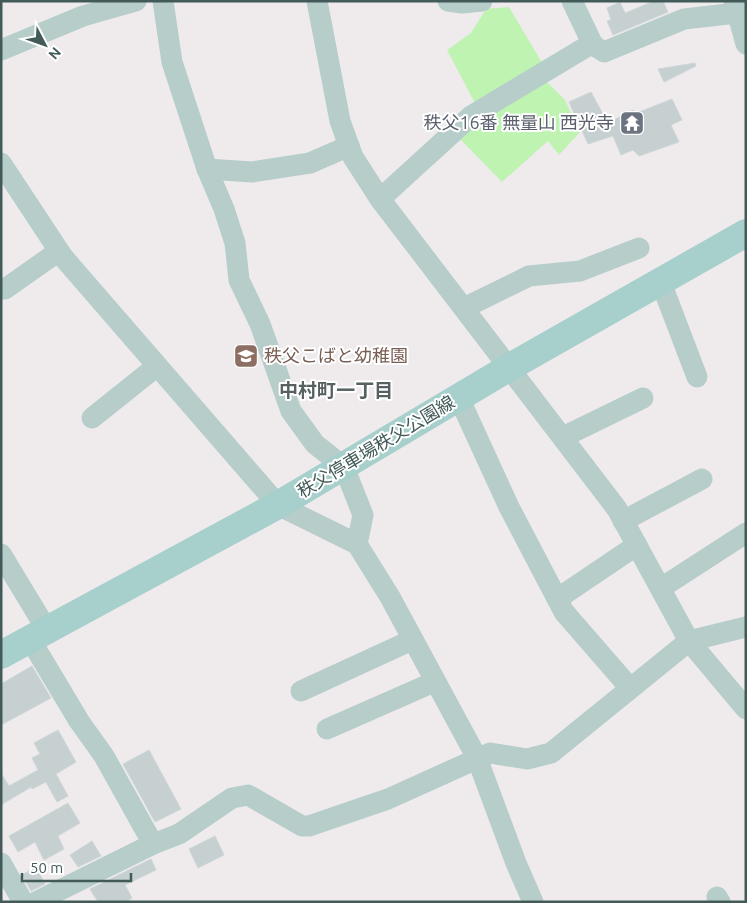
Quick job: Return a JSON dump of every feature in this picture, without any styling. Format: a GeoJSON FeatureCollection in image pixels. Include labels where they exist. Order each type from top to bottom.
{"type":"FeatureCollection","features":[{"type":"Feature","properties":{"kind":"main road","name":"秩父停車場秩父公園線"},"geometry":{"type":"LineString","coordinates":[[1,655],[278,505],[510,367],[660,280],[746,233]]}},
{"type":"Feature","properties":{"kind":"street"},"geometry":{"type":"LineString","coordinates":[[1,50],[83,16],[136,1]]}},
{"type":"Feature","properties":{"kind":"street"},"geometry":{"type":"LineString","coordinates":[[163,1],[172,62],[207,169],[224,209],[235,244],[240,280],[260,324],[291,411],[315,444],[344,467],[363,515],[357,544]]}},
{"type":"Feature","properties":{"kind":"street"},"geometry":{"type":"LineString","coordinates":[[317,1],[340,121],[353,157],[380,199],[510,367],[623,520],[690,641],[746,709]]}},
{"type":"Feature","properties":{"kind":"street"},"geometry":{"type":"LineString","coordinates":[[448,1],[478,2]]}},
{"type":"Feature","properties":{"kind":"street"},"geometry":{"type":"LineString","coordinates":[[572,1],[593,45],[604,52],[684,19],[735,7],[746,44]]}},
{"type":"Feature","properties":{"kind":"street"},"geometry":{"type":"LineString","coordinates":[[380,199],[471,116],[593,45]]}},
{"type":"Feature","properties":{"kind":"street"},"geometry":{"type":"LineString","coordinates":[[207,169],[252,172],[310,162],[349,146]]}},
{"type":"Feature","properties":{"kind":"street"},"geometry":{"type":"LineString","coordinates":[[1,163],[59,251],[278,505],[357,544],[390,597],[434,682],[477,758],[516,863],[533,902]]}},
{"type":"Feature","properties":{"kind":"street"},"geometry":{"type":"LineString","coordinates":[[464,308],[528,276],[580,271],[638,248]]}},
{"type":"Feature","properties":{"kind":"street"},"geometry":{"type":"LineString","coordinates":[[5,289],[59,251]]}},
{"type":"Feature","properties":{"kind":"street"},"geometry":{"type":"LineString","coordinates":[[660,280],[697,378]]}},
{"type":"Feature","properties":{"kind":"street"},"geometry":{"type":"LineString","coordinates":[[92,418],[157,366]]}},
{"type":"Feature","properties":{"kind":"street"},"geometry":{"type":"LineString","coordinates":[[459,398],[509,507],[564,612],[630,688]]}},
{"type":"Feature","properties":{"kind":"street"},"geometry":{"type":"LineString","coordinates":[[563,438],[643,398]]}},
{"type":"Feature","properties":{"kind":"street"},"geometry":{"type":"LineString","coordinates":[[623,520],[702,479]]}},
{"type":"Feature","properties":{"kind":"street"},"geometry":{"type":"LineString","coordinates":[[660,588],[746,533]]}},
{"type":"Feature","properties":{"kind":"street"},"geometry":{"type":"LineString","coordinates":[[557,599],[636,545]]}},
{"type":"Feature","properties":{"kind":"street"},"geometry":{"type":"LineString","coordinates":[[1,554],[79,721],[104,756],[153,844]]}},
{"type":"Feature","properties":{"kind":"street"},"geometry":{"type":"LineString","coordinates":[[36,902],[153,844],[180,834],[232,798],[248,795],[302,826],[309,826],[388,799],[490,753],[527,759],[550,752],[690,641],[746,627]]}},
{"type":"Feature","properties":{"kind":"street"},"geometry":{"type":"LineString","coordinates":[[301,691],[412,640]]}},
{"type":"Feature","properties":{"kind":"street"},"geometry":{"type":"LineString","coordinates":[[327,729],[434,682]]}},
{"type":"Feature","properties":{"kind":"street"},"geometry":{"type":"LineString","coordinates":[[1,863],[23,902]]}},
{"type":"Feature","properties":{"kind":"green space"},"geometry":{"type":"Polygon","coordinates":[[[509,7],[544,66],[478,109],[447,50],[471,33],[486,9],[509,7]]]}},
{"type":"Feature","properties":{"kind":"green space"},"geometry":{"type":"Polygon","coordinates":[[[543,78],[565,100],[580,132],[559,155],[548,141],[502,182],[459,138],[478,118],[543,78]]]}},
{"type":"Feature","properties":{"kind":"building"},"geometry":{"type":"Polygon","coordinates":[[[654,1],[663,1],[668,12],[613,35],[607,21],[611,20],[607,8],[620,2],[625,13],[654,1]]]}},
{"type":"Feature","properties":{"kind":"building"},"geometry":{"type":"Polygon","coordinates":[[[695,63],[696,66],[664,82],[658,69],[695,63]]]}},
{"type":"Feature","properties":{"kind":"building"},"geometry":{"type":"Polygon","coordinates":[[[591,92],[608,123],[633,110],[634,114],[672,99],[682,120],[671,125],[679,142],[639,156],[633,150],[621,155],[613,136],[588,144],[569,102],[591,92]]]}},
{"type":"Feature","properties":{"kind":"building"},"geometry":{"type":"Polygon","coordinates":[[[32,666],[51,698],[1,725],[1,684],[32,666]]]}},
{"type":"Feature","properties":{"kind":"building"},"geometry":{"type":"Polygon","coordinates":[[[58,730],[76,762],[56,774],[68,796],[57,802],[46,782],[32,789],[31,787],[1,805],[1,773],[9,786],[38,770],[32,758],[40,754],[34,743],[58,730]]]}},
{"type":"Feature","properties":{"kind":"building"},"geometry":{"type":"Polygon","coordinates":[[[149,750],[181,809],[155,822],[123,764],[149,750]]]}},
{"type":"Feature","properties":{"kind":"building"},"geometry":{"type":"Polygon","coordinates":[[[68,803],[80,823],[58,836],[64,849],[44,860],[35,842],[18,852],[9,836],[68,803]]]}},
{"type":"Feature","properties":{"kind":"building"},"geometry":{"type":"Polygon","coordinates":[[[215,836],[224,855],[198,868],[189,849],[215,836]]]}},
{"type":"Feature","properties":{"kind":"building"},"geometry":{"type":"Polygon","coordinates":[[[92,841],[101,856],[78,867],[70,855],[92,841]]]}},
{"type":"Feature","properties":{"kind":"building"},"geometry":{"type":"Polygon","coordinates":[[[151,859],[156,870],[125,885],[132,898],[126,902],[98,902],[90,889],[151,859]]]}},
{"type":"Feature","properties":{"kind":"building"},"geometry":{"type":"Polygon","coordinates":[[[36,867],[45,884],[31,891],[22,875],[36,867]]]}},
{"type":"Feature","properties":{"kind":"place","name":"秩父16番 無量山 西光寺"},"geometry":{"type":"Point","coordinates":[632,123]}},
{"type":"Feature","properties":{"kind":"place","name":"秩父こばと幼稚園"},"geometry":{"type":"Point","coordinates":[246,356]}},
{"type":"Feature","properties":{"kind":"district","name":"中村町一丁目"},"geometry":{"type":"Point","coordinates":[336,390]}}]}
